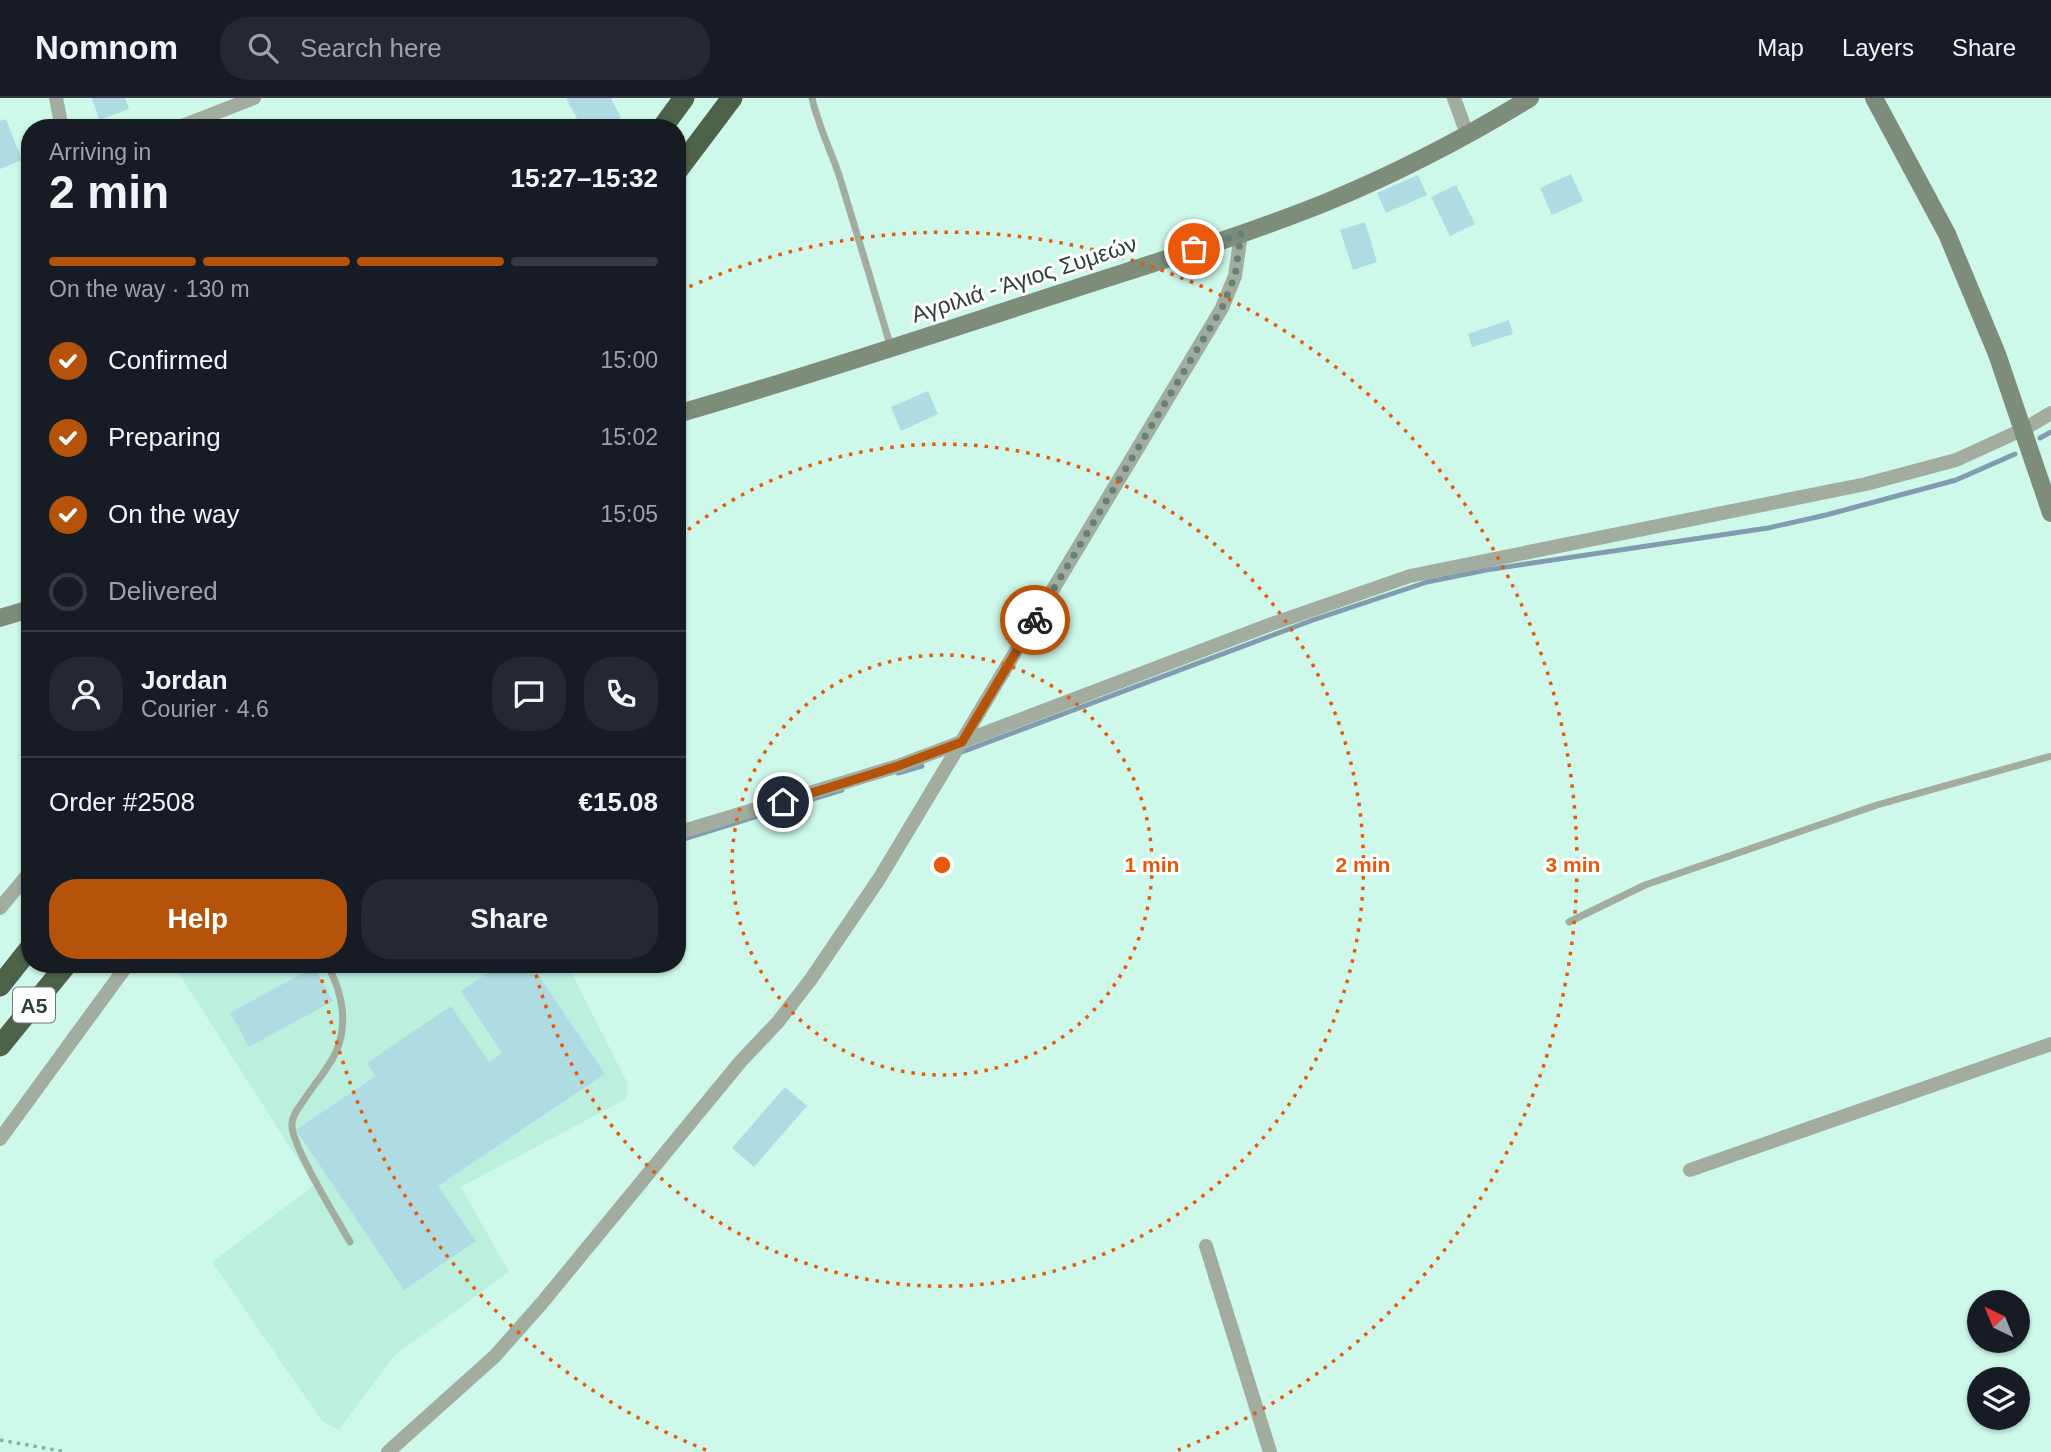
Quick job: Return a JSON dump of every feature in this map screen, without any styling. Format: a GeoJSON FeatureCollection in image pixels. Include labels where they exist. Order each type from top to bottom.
{"type":"FeatureCollection","features":[{"type":"Feature","properties":{"kind":"highway"},"geometry":{"type":"LineString","coordinates":[[669,119],[684,98]]}},
{"type":"Feature","properties":{"kind":"highway"},"geometry":{"type":"LineString","coordinates":[[686,159],[732,98]]}},
{"type":"Feature","properties":{"kind":"highway","name":"Α5"},"geometry":{"type":"LineString","coordinates":[[0,986],[21,959]]}},
{"type":"Feature","properties":{"kind":"highway","name":"Α5"},"geometry":{"type":"LineString","coordinates":[[0,1046],[60,973]]}},
{"type":"Feature","properties":{"kind":"main road","name":"Αγριλιά - Άγιος Συμεών"},"geometry":{"type":"LineString","coordinates":[[686,411],[891,348],[1241,234],[1328,201],[1412,163],[1530,98]]}},
{"type":"Feature","properties":{"kind":"main road"},"geometry":{"type":"LineString","coordinates":[[1874,98],[1947,234],[1982,316],[2024,429],[2051,513]]}},
{"type":"Feature","properties":{"kind":"main road"},"geometry":{"type":"LineString","coordinates":[[0,618],[21,612]]}},
{"type":"Feature","properties":{"kind":"street"},"geometry":{"type":"LineString","coordinates":[[56,98],[60,119]]}},
{"type":"Feature","properties":{"kind":"street"},"geometry":{"type":"LineString","coordinates":[[200,119],[254,98]]}},
{"type":"Feature","properties":{"kind":"street"},"geometry":{"type":"LineString","coordinates":[[1454,98],[1467,134]]}},
{"type":"Feature","properties":{"kind":"street"},"geometry":{"type":"LineString","coordinates":[[388,1452],[495,1356],[597,1238],[811,979],[879,879],[1222,308],[1235,276],[1241,234]]}},
{"type":"Feature","properties":{"kind":"street"},"geometry":{"type":"LineString","coordinates":[[686,830],[898,766],[1269,625],[1410,576],[1867,484],[1956,460],[2024,429],[2051,413]]}},
{"type":"Feature","properties":{"kind":"street"},"geometry":{"type":"LineString","coordinates":[[0,908],[21,883]]}},
{"type":"Feature","properties":{"kind":"street"},"geometry":{"type":"LineString","coordinates":[[0,1139],[121,973]]}},
{"type":"Feature","properties":{"kind":"street"},"geometry":{"type":"LineString","coordinates":[[1690,1170],[2051,1044]]}},
{"type":"Feature","properties":{"kind":"street"},"geometry":{"type":"LineString","coordinates":[[1206,1247],[1270,1452]]}},
{"type":"Feature","properties":{"kind":"lane"},"geometry":{"type":"LineString","coordinates":[[812,98],[816,117],[835,164],[861,244],[891,348]]}},
{"type":"Feature","properties":{"kind":"lane"},"geometry":{"type":"LineString","coordinates":[[1569,922],[1645,885],[1877,806],[2051,756]]}},
{"type":"Feature","properties":{"kind":"lane"},"geometry":{"type":"LineString","coordinates":[[332,973],[343,1005],[343,1029],[335,1054],[297,1110],[291,1124],[308,1165],[350,1242]]}},
{"type":"Feature","properties":{"kind":"path"},"geometry":{"type":"LineString","coordinates":[[0,1440],[67,1452]]}},
{"type":"Feature","properties":{"kind":"shaded area"},"geometry":{"type":"Polygon","coordinates":[[[179,973],[572,973],[628,1084],[626,1099],[461,1187],[509,1272],[395,1355],[339,1430],[322,1421],[212,1262],[314,1185],[179,973]]]}},
{"type":"Feature","properties":{"kind":"building"},"geometry":{"type":"Polygon","coordinates":[[[92,98],[125,98],[129,109],[99,119],[92,98]]]}},
{"type":"Feature","properties":{"kind":"building"},"geometry":{"type":"Polygon","coordinates":[[[566,98],[611,98],[621,118],[619,119],[577,119],[566,98]]]}},
{"type":"Feature","properties":{"kind":"building"},"geometry":{"type":"Polygon","coordinates":[[[6,119],[21,160],[0,169],[0,121],[6,119]]]}},
{"type":"Feature","properties":{"kind":"building"},"geometry":{"type":"Polygon","coordinates":[[[1571,174],[1583,201],[1552,215],[1540,188],[1571,174]]]}},
{"type":"Feature","properties":{"kind":"building"},"geometry":{"type":"Polygon","coordinates":[[[1418,175],[1427,195],[1386,213],[1377,193],[1418,175]]]}},
{"type":"Feature","properties":{"kind":"building"},"geometry":{"type":"Polygon","coordinates":[[[1456,185],[1475,224],[1450,236],[1431,197],[1456,185]]]}},
{"type":"Feature","properties":{"kind":"building"},"geometry":{"type":"Polygon","coordinates":[[[1365,222],[1377,262],[1353,270],[1340,230],[1365,222]]]}},
{"type":"Feature","properties":{"kind":"building"},"geometry":{"type":"Polygon","coordinates":[[[1509,320],[1513,334],[1472,347],[1468,334],[1509,320]]]}},
{"type":"Feature","properties":{"kind":"building"},"geometry":{"type":"Polygon","coordinates":[[[928,391],[938,414],[901,431],[891,407],[928,391]]]}},
{"type":"Feature","properties":{"kind":"building"},"geometry":{"type":"Polygon","coordinates":[[[303,973],[317,973],[333,1001],[249,1047],[230,1013],[303,973]]]}},
{"type":"Feature","properties":{"kind":"building"},"geometry":{"type":"Polygon","coordinates":[[[487,973],[537,973],[605,1074],[438,1186],[476,1241],[404,1290],[296,1130],[376,1076],[367,1063],[451,1006],[489,1062],[502,1053],[461,991],[487,973]]]}},
{"type":"Feature","properties":{"kind":"building"},"geometry":{"type":"Polygon","coordinates":[[[785,1087],[807,1106],[754,1167],[732,1148],[785,1087]]]}},
{"type":"Feature","properties":{"kind":"waterway"},"geometry":{"type":"LineString","coordinates":[[2040,438],[2051,432]]}},
{"type":"Feature","properties":{"kind":"waterway"},"geometry":{"type":"LineString","coordinates":[[962,752],[1313,620],[1427,582],[1486,570],[1768,528],[1956,480],[2015,454]]}},
{"type":"Feature","properties":{"kind":"waterway"},"geometry":{"type":"LineString","coordinates":[[898,773],[922,766]]}},
{"type":"Feature","properties":{"kind":"waterway"},"geometry":{"type":"LineString","coordinates":[[686,838],[842,790]]}},
{"type":"Feature","properties":{"kind":"way so far"},"geometry":{"type":"LineString","coordinates":[[1035,620],[1222,308],[1235,276],[1241,234],[1194,249]]}},
{"type":"Feature","properties":{"kind":"route"},"geometry":{"type":"LineString","coordinates":[[783,802],[898,766],[962,742],[1035,620]]}}]}
